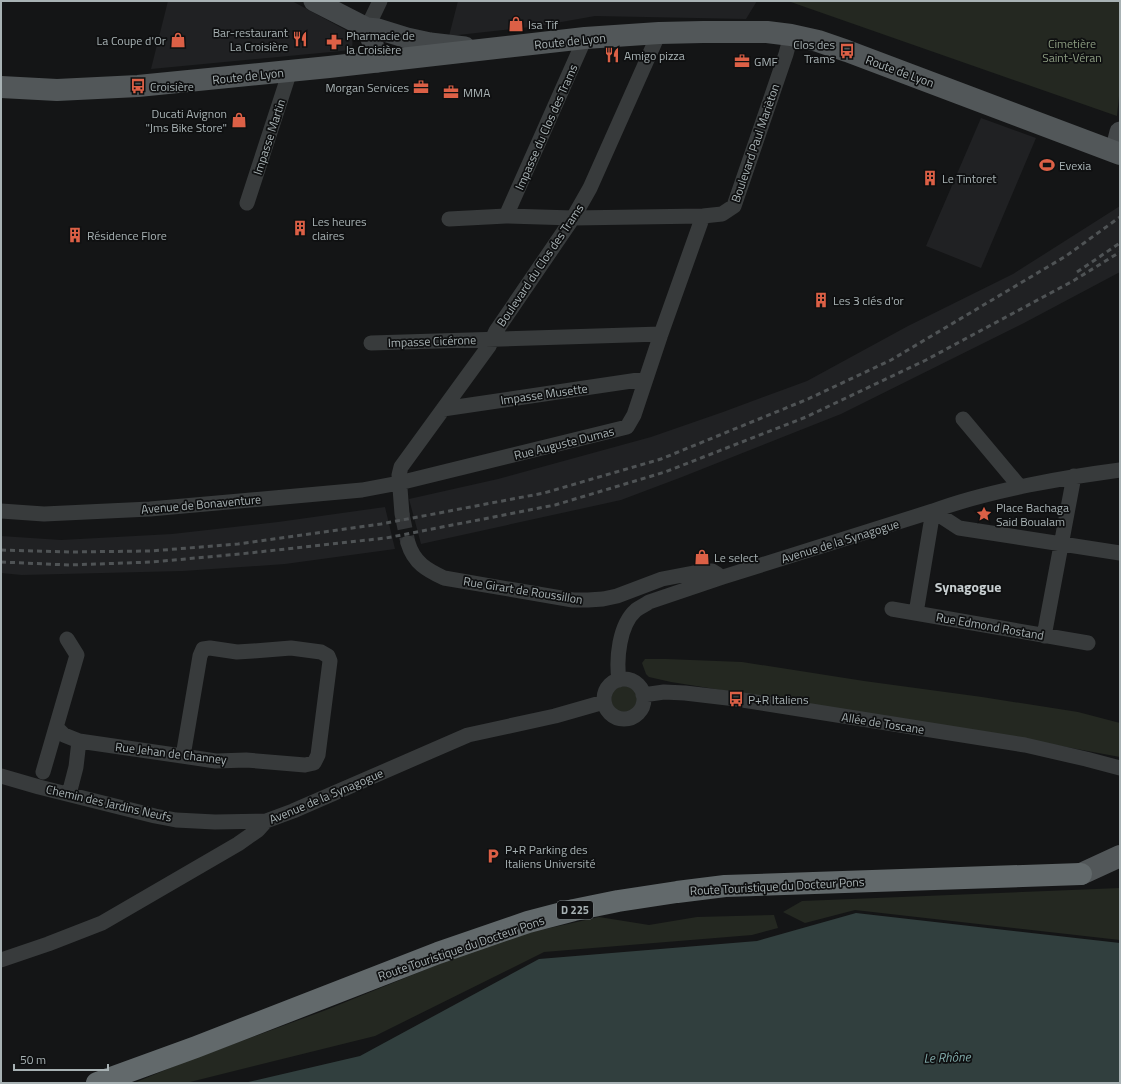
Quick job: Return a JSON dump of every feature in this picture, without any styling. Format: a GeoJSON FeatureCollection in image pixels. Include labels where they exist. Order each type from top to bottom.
{"type":"FeatureCollection","features":[{"type":"Feature","properties":{"kind":"highway","name":"Route Touristique du Docteur Pons"},"geometry":{"type":"LineString","coordinates":[[97,1083],[196,1047],[438,953],[528,922],[581,908],[618,901],[725,886],[1081,874]]}},
{"type":"Feature","properties":{"kind":"main road"},"geometry":{"type":"LineString","coordinates":[[314,1],[367,28],[378,29],[430,43],[488,50]]}},
{"type":"Feature","properties":{"kind":"main road"},"geometry":{"type":"LineString","coordinates":[[367,28],[373,44],[376,62]]}},
{"type":"Feature","properties":{"kind":"main road","name":"Route de Lyon"},"geometry":{"type":"LineString","coordinates":[[1,87],[56,90],[145,86],[488,50],[586,38],[659,33],[767,32],[818,41],[1118,146]]}},
{"type":"Feature","properties":{"kind":"main road"},"geometry":{"type":"LineString","coordinates":[[1081,874],[1120,856]]}},
{"type":"Feature","properties":{"kind":"main road","name":"D 225"},"geometry":{"type":"LineString","coordinates":[[1081,874],[1120,873]]}},
{"type":"Feature","properties":{"kind":"street"},"geometry":{"type":"LineString","coordinates":[[367,28],[380,1]]}},
{"type":"Feature","properties":{"kind":"street","name":"Boulevard du Clos des Trams"},"geometry":{"type":"LineString","coordinates":[[399,483],[401,467],[489,346],[496,331],[573,218],[590,188],[659,33]]}},
{"type":"Feature","properties":{"kind":"street","name":"Boulevard Paul Marièton"},"geometry":{"type":"LineString","coordinates":[[449,219],[506,216],[573,218],[703,216],[722,214],[734,206],[783,61],[790,35]]}},
{"type":"Feature","properties":{"kind":"street","name":"Impasse du Clos des Trams"},"geometry":{"type":"LineString","coordinates":[[506,216],[586,38]]}},
{"type":"Feature","properties":{"kind":"street","name":"Impasse Martin"},"geometry":{"type":"LineString","coordinates":[[247,203],[290,71]]}},
{"type":"Feature","properties":{"kind":"street","name":"Rue Auguste Dumas"},"geometry":{"type":"LineString","coordinates":[[399,483],[627,427],[634,415],[645,379],[703,216]]}},
{"type":"Feature","properties":{"kind":"street","name":"Impasse Cicérone"},"geometry":{"type":"LineString","coordinates":[[371,343],[661,334]]}},
{"type":"Feature","properties":{"kind":"street","name":"Impasse Musette"},"geometry":{"type":"LineString","coordinates":[[444,409],[645,379]]}},
{"type":"Feature","properties":{"kind":"street"},"geometry":{"type":"LineString","coordinates":[[963,419],[1020,487]]}},
{"type":"Feature","properties":{"kind":"street","name":"Avenue de la Synagogue"},"geometry":{"type":"LineString","coordinates":[[618,680],[617,663],[624,628],[635,611],[641,606],[650,602],[719,578],[934,512],[955,502],[1074,476],[1120,470]]}},
{"type":"Feature","properties":{"kind":"street"},"geometry":{"type":"LineString","coordinates":[[1044,636],[1074,476]]}},
{"type":"Feature","properties":{"kind":"street"},"geometry":{"type":"LineString","coordinates":[[399,483],[402,514]]}},
{"type":"Feature","properties":{"kind":"street","name":"Avenue de Bonaventure"},"geometry":{"type":"LineString","coordinates":[[1,511],[44,514],[150,509],[362,490],[399,483]]}},
{"type":"Feature","properties":{"kind":"street"},"geometry":{"type":"LineString","coordinates":[[916,613],[934,512],[959,528],[1120,553]]}},
{"type":"Feature","properties":{"kind":"street","name":"Rue Girart de Roussillon"},"geometry":{"type":"LineString","coordinates":[[408,543],[410,550],[423,566],[430,572],[444,578],[573,600],[588,600],[610,597],[662,579],[704,570],[712,571],[717,574],[719,578]]}},
{"type":"Feature","properties":{"kind":"street","name":"Rue Edmond Rostand"},"geometry":{"type":"LineString","coordinates":[[892,609],[1088,643]]}},
{"type":"Feature","properties":{"kind":"street"},"geometry":{"type":"LineString","coordinates":[[43,772],[77,655],[67,639]]}},
{"type":"Feature","properties":{"kind":"street","name":"Rue Jehan de Channey"},"geometry":{"type":"LineString","coordinates":[[56,727],[64,735],[79,741],[183,756],[216,760],[246,760],[305,765],[314,763],[318,755],[330,661],[328,656],[321,652],[291,648],[238,652],[210,648],[204,649],[200,656],[183,756]]}},
{"type":"Feature","properties":{"kind":"street"},"geometry":{"type":"LineString","coordinates":[[618,680],[631,680],[641,689],[643,695],[642,706],[639,712],[634,716],[627,718],[619,718],[612,715],[604,702],[604,695],[607,688],[612,682],[618,680]]}},
{"type":"Feature","properties":{"kind":"street","name":"Allée de Toscane"},"geometry":{"type":"LineString","coordinates":[[643,695],[664,692],[736,699],[1025,745],[1086,758],[1120,768]]}},
{"type":"Feature","properties":{"kind":"street","name":"Avenue de la Synagogue"},"geometry":{"type":"LineString","coordinates":[[1,960],[102,923],[238,844],[258,830],[266,821],[293,811],[468,735],[555,716],[604,702]]}},
{"type":"Feature","properties":{"kind":"street"},"geometry":{"type":"LineString","coordinates":[[69,794],[76,767],[79,741]]}},
{"type":"Feature","properties":{"kind":"street","name":"Chemin des Jardins Neufs"},"geometry":{"type":"LineString","coordinates":[[1,776],[136,812],[176,820],[215,822],[266,821]]}},
{"type":"Feature","properties":{"kind":"shaded area"},"geometry":{"type":"Polygon","coordinates":[[[168,1],[292,1],[353,34],[352,50],[151,69],[168,1]]]}},
{"type":"Feature","properties":{"kind":"shaded area"},"geometry":{"type":"Polygon","coordinates":[[[458,1],[757,1],[746,19],[595,16],[539,26],[449,36],[458,1]]]}},
{"type":"Feature","properties":{"kind":"shaded area"},"geometry":{"type":"Polygon","coordinates":[[[981,118],[1036,138],[981,268],[926,246],[981,118]]]}},
{"type":"Feature","properties":{"kind":"shaded area"},"geometry":{"type":"Polygon","coordinates":[[[1120,206],[1120,272],[1024,323],[841,414],[621,500],[421,544],[409,499],[498,479],[651,437],[807,381],[908,326],[1013,274],[1120,206]]]}},
{"type":"Feature","properties":{"kind":"shaded area"},"geometry":{"type":"Polygon","coordinates":[[[385,507],[395,549],[285,564],[183,571],[22,575],[1,573],[1,536],[61,540],[172,534],[278,522],[385,507]]]}},
{"type":"Feature","properties":{"kind":"green space","name":"Cimetière Saint-Véran"},"geometry":{"type":"Polygon","coordinates":[[[788,1],[1120,1],[1120,87],[1117,116],[788,1]]]}},
{"type":"Feature","properties":{"kind":"green space"},"geometry":{"type":"Polygon","coordinates":[[[645,659],[742,662],[1078,712],[1120,723],[1120,757],[991,733],[671,682],[649,677],[646,674],[642,663],[645,659]]]}},
{"type":"Feature","properties":{"kind":"green space"},"geometry":{"type":"Polygon","coordinates":[[[624,686],[633,690],[637,699],[633,708],[624,712],[615,708],[611,699],[615,690],[624,686]]]}},
{"type":"Feature","properties":{"kind":"green space"},"geometry":{"type":"Polygon","coordinates":[[[1120,888],[1120,940],[855,910],[805,923],[783,912],[802,901],[1120,888]]]}},
{"type":"Feature","properties":{"kind":"green space"},"geometry":{"type":"Polygon","coordinates":[[[774,915],[778,928],[752,935],[544,952],[375,1036],[186,1083],[134,1083],[182,1063],[326,1010],[501,939],[599,917],[649,925],[697,917],[774,915]]]}},
{"type":"Feature","properties":{"kind":"water","name":"Le Rhône"},"geometry":{"type":"Polygon","coordinates":[[[856,913],[1120,943],[1120,1083],[244,1083],[360,1056],[539,959],[757,941],[856,913]]]}},
{"type":"Feature","properties":{"kind":"tunnel"},"geometry":{"type":"LineString","coordinates":[[402,514],[408,543]]}},
{"type":"Feature","properties":{"kind":"railway"},"geometry":{"type":"LineString","coordinates":[[1,550],[69,552],[151,551],[238,544],[381,524],[544,493],[661,459],[808,399],[891,360],[1066,256],[1120,217]]}},
{"type":"Feature","properties":{"kind":"railway"},"geometry":{"type":"LineString","coordinates":[[1077,272],[1120,243]]}},
{"type":"Feature","properties":{"kind":"railway"},"geometry":{"type":"LineString","coordinates":[[1,562],[69,565],[152,562],[240,554],[386,538],[555,505],[665,472],[806,417],[926,360],[1073,281],[1120,252]]}},
{"type":"Feature","properties":{"kind":"place","name":"Isa Tif"},"geometry":{"type":"Point","coordinates":[516,24]}},
{"type":"Feature","properties":{"kind":"place","name":"Bar-restaurant La Croisière"},"geometry":{"type":"Point","coordinates":[300,39]}},
{"type":"Feature","properties":{"kind":"place","name":"La Coupe d'Or"},"geometry":{"type":"Point","coordinates":[178,40]}},
{"type":"Feature","properties":{"kind":"place","name":"Pharmacie de la Croisière"},"geometry":{"type":"Point","coordinates":[334,42]}},
{"type":"Feature","properties":{"kind":"place","name":"Clos des Trams"},"geometry":{"type":"Point","coordinates":[847,51]}},
{"type":"Feature","properties":{"kind":"place","name":"Amigo pizza"},"geometry":{"type":"Point","coordinates":[612,55]}},
{"type":"Feature","properties":{"kind":"place","name":"GMF"},"geometry":{"type":"Point","coordinates":[742,61]}},
{"type":"Feature","properties":{"kind":"place","name":"Croisière"},"geometry":{"type":"Point","coordinates":[138,86]}},
{"type":"Feature","properties":{"kind":"place","name":"Morgan Services"},"geometry":{"type":"Point","coordinates":[421,87]}},
{"type":"Feature","properties":{"kind":"place","name":"MMA"},"geometry":{"type":"Point","coordinates":[451,92]}},
{"type":"Feature","properties":{"kind":"place","name":"Ducati Avignon \"Jms Bike Store\""},"geometry":{"type":"Point","coordinates":[239,120]}},
{"type":"Feature","properties":{"kind":"place","name":"Evexia"},"geometry":{"type":"Point","coordinates":[1047,165]}},
{"type":"Feature","properties":{"kind":"place","name":"Le Tintoret"},"geometry":{"type":"Point","coordinates":[930,178]}},
{"type":"Feature","properties":{"kind":"place","name":"Les heures claires"},"geometry":{"type":"Point","coordinates":[300,228]}},
{"type":"Feature","properties":{"kind":"place","name":"Résidence Flore"},"geometry":{"type":"Point","coordinates":[75,235]}},
{"type":"Feature","properties":{"kind":"place","name":"Les 3 clés d'or"},"geometry":{"type":"Point","coordinates":[821,300]}},
{"type":"Feature","properties":{"kind":"place","name":"Place Bachaga Said Boualam"},"geometry":{"type":"Point","coordinates":[984,514]}},
{"type":"Feature","properties":{"kind":"place","name":"Le select"},"geometry":{"type":"Point","coordinates":[702,557]}},
{"type":"Feature","properties":{"kind":"place","name":"P+R Italiens"},"geometry":{"type":"Point","coordinates":[736,699]}},
{"type":"Feature","properties":{"kind":"place","name":"P+R Parking des Italiens Université"},"geometry":{"type":"Point","coordinates":[493,856]}},
{"type":"Feature","properties":{"kind":"district","name":"Synagogue"},"geometry":{"type":"Point","coordinates":[968,586]}}]}
